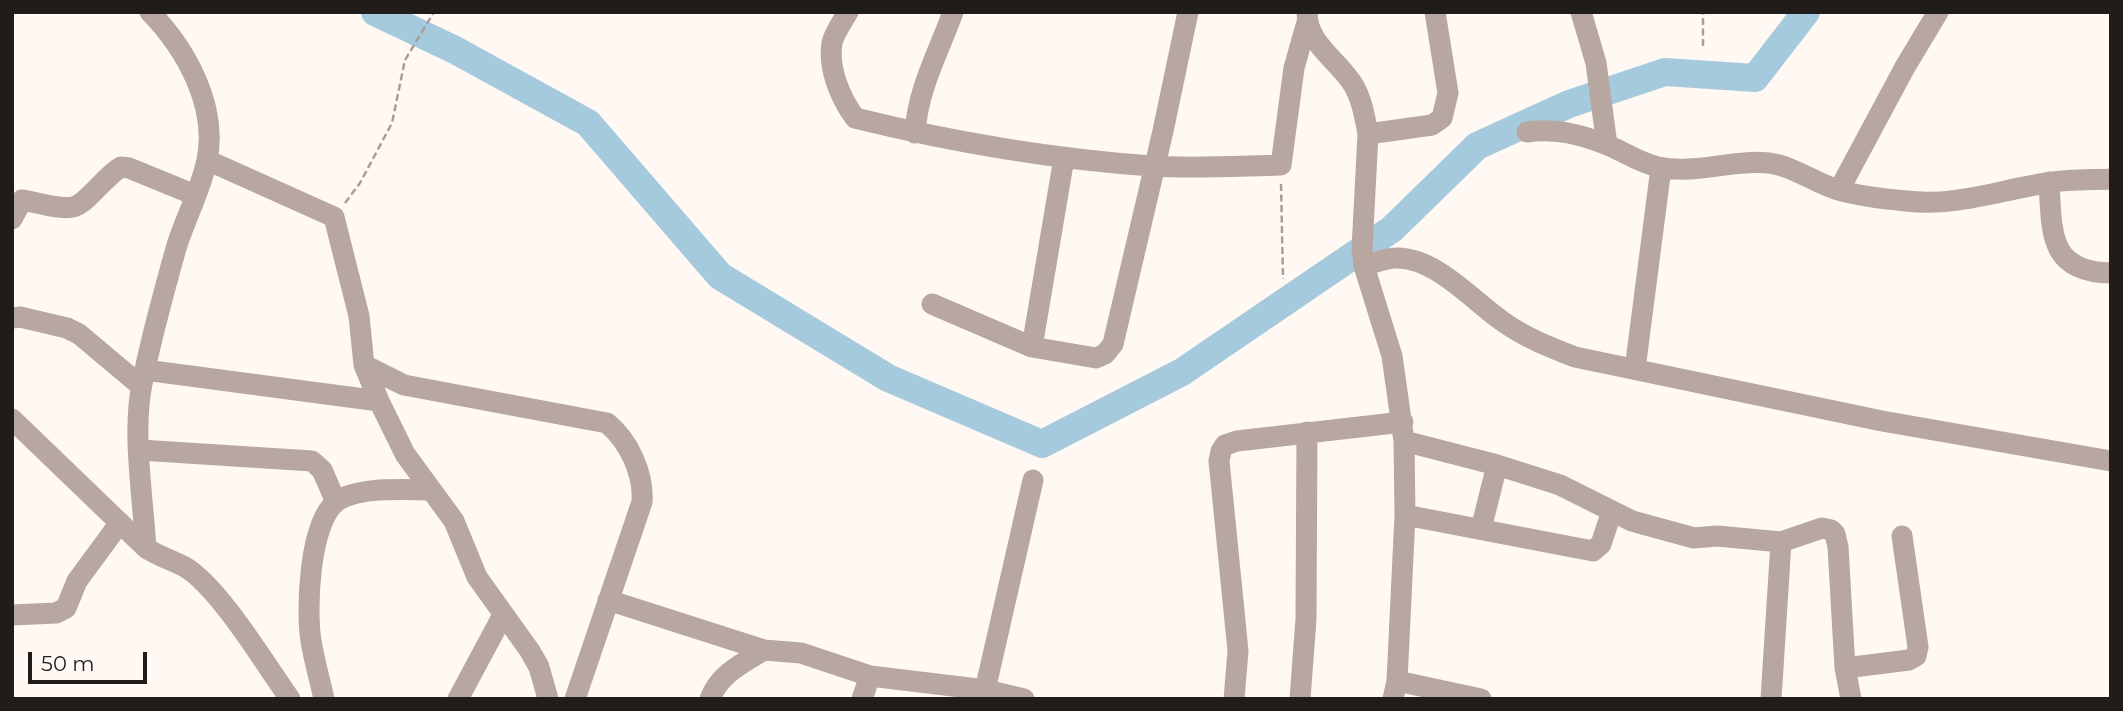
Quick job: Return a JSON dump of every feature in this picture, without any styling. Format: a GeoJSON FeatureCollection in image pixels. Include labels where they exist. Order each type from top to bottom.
{"type":"FeatureCollection","features":[{"type":"Feature","properties":{"kind":"street"},"geometry":{"type":"LineString","coordinates":[[146,548],[138,421],[143,378],[178,244],[207,160],[209,137],[194,73],[165,28],[150,12]]}},
{"type":"Feature","properties":{"kind":"street"},"geometry":{"type":"LineString","coordinates":[[848,12],[832,41],[833,70],[842,100],[855,118],[915,133],[1064,158],[1154,166],[1281,165],[1294,68],[1307,17]]}},
{"type":"Feature","properties":{"kind":"street"},"geometry":{"type":"LineString","coordinates":[[915,133],[916,112],[922,88],[953,12]]}},
{"type":"Feature","properties":{"kind":"street"},"geometry":{"type":"LineString","coordinates":[[932,304],[1032,348],[1096,358],[1105,354],[1113,344],[1188,12]]}},
{"type":"Feature","properties":{"kind":"street"},"geometry":{"type":"LineString","coordinates":[[1368,134],[1432,125],[1442,118],[1448,93],[1435,12]]}},
{"type":"Feature","properties":{"kind":"street"},"geometry":{"type":"LineString","coordinates":[[1581,12],[1598,73],[1606,145]]}},
{"type":"Feature","properties":{"kind":"street"},"geometry":{"type":"LineString","coordinates":[[1839,190],[1905,66],[1938,12]]}},
{"type":"Feature","properties":{"kind":"street"},"geometry":{"type":"LineString","coordinates":[[1307,17],[1317,43],[1353,85],[1365,115],[1368,134],[1362,249],[1364,266],[1392,356],[1403,432],[1405,515],[1395,690],[1481,699]]}},
{"type":"Feature","properties":{"kind":"street"},"geometry":{"type":"LineString","coordinates":[[1527,132],[1548,129],[1557,131],[1606,145],[1631,159],[1661,167],[1694,167],[1745,161],[1773,164],[1839,190],[1907,201],[1939,203],[2049,182],[2111,179]]}},
{"type":"Feature","properties":{"kind":"street"},"geometry":{"type":"LineString","coordinates":[[1032,348],[1064,158]]}},
{"type":"Feature","properties":{"kind":"street"},"geometry":{"type":"LineString","coordinates":[[207,160],[334,217],[359,316],[364,365],[379,401],[405,454],[454,521],[477,577],[530,651],[539,667],[548,699]]}},
{"type":"Feature","properties":{"kind":"street"},"geometry":{"type":"LineString","coordinates":[[12,219],[22,200],[70,208],[78,205],[105,178],[121,167],[195,195]]}},
{"type":"Feature","properties":{"kind":"street"},"geometry":{"type":"LineString","coordinates":[[1635,369],[1661,167]]}},
{"type":"Feature","properties":{"kind":"street"},"geometry":{"type":"LineString","coordinates":[[2049,182],[2053,238],[2059,252],[2071,265],[2092,273],[2111,273]]}},
{"type":"Feature","properties":{"kind":"street"},"geometry":{"type":"LineString","coordinates":[[1364,266],[1394,258],[1412,260],[1453,280],[1502,321],[1537,343],[1575,356],[1882,421],[2111,461]]}},
{"type":"Feature","properties":{"kind":"street"},"geometry":{"type":"LineString","coordinates":[[15,313],[79,334],[143,378],[379,401]]}},
{"type":"Feature","properties":{"kind":"street"},"geometry":{"type":"LineString","coordinates":[[364,365],[404,385],[607,423],[618,433],[643,487],[642,502],[575,699]]}},
{"type":"Feature","properties":{"kind":"street"},"geometry":{"type":"LineString","coordinates":[[12,419],[146,548],[163,559],[186,568],[216,595],[290,699]]}},
{"type":"Feature","properties":{"kind":"street"},"geometry":{"type":"LineString","coordinates":[[1300,699],[1306,619],[1307,432]]}},
{"type":"Feature","properties":{"kind":"street"},"geometry":{"type":"LineString","coordinates":[[1234,699],[1238,651],[1221,481],[1221,451],[1225,445],[1237,441],[1307,432],[1403,432],[1560,485],[1632,521],[1694,538],[1717,536],[1781,542],[1822,528],[1831,530],[1835,534],[1838,547],[1845,668],[1851,699]]}},
{"type":"Feature","properties":{"kind":"street"},"geometry":{"type":"LineString","coordinates":[[140,450],[312,461],[322,470],[336,502]]}},
{"type":"Feature","properties":{"kind":"street"},"geometry":{"type":"LineString","coordinates":[[1481,529],[1497,465]]}},
{"type":"Feature","properties":{"kind":"street"},"geometry":{"type":"LineString","coordinates":[[984,694],[1033,480]]}},
{"type":"Feature","properties":{"kind":"street"},"geometry":{"type":"LineString","coordinates":[[324,699],[310,639],[310,588],[313,548],[324,518],[336,502],[365,491],[431,490]]}},
{"type":"Feature","properties":{"kind":"street"},"geometry":{"type":"LineString","coordinates":[[1405,515],[1592,551],[1601,544],[1612,512]]}},
{"type":"Feature","properties":{"kind":"street"},"geometry":{"type":"LineString","coordinates":[[12,615],[56,613],[65,608],[77,581],[119,524]]}},
{"type":"Feature","properties":{"kind":"street"},"geometry":{"type":"LineString","coordinates":[[1845,668],[1909,660],[1916,656],[1918,647],[1902,536]]}},
{"type":"Feature","properties":{"kind":"street"},"geometry":{"type":"LineString","coordinates":[[1771,699],[1781,542]]}},
{"type":"Feature","properties":{"kind":"street"},"geometry":{"type":"LineString","coordinates":[[608,600],[764,650],[801,653],[870,676],[1024,699]]}},
{"type":"Feature","properties":{"kind":"street"},"geometry":{"type":"LineString","coordinates":[[458,699],[503,615]]}},
{"type":"Feature","properties":{"kind":"street"},"geometry":{"type":"LineString","coordinates":[[710,699],[715,687],[732,669],[764,650]]}},
{"type":"Feature","properties":{"kind":"street"},"geometry":{"type":"LineString","coordinates":[[862,699],[870,676]]}},
{"type":"Feature","properties":{"kind":"path"},"geometry":{"type":"LineString","coordinates":[[334,217],[360,183],[392,123],[405,60],[434,12]]}},
{"type":"Feature","properties":{"kind":"path"},"geometry":{"type":"LineString","coordinates":[[1703,12],[1703,47]]}},
{"type":"Feature","properties":{"kind":"path"},"geometry":{"type":"LineString","coordinates":[[1281,165],[1283,279]]}},
{"type":"Feature","properties":{"kind":"waterway"},"geometry":{"type":"LineString","coordinates":[[375,12],[455,50],[588,123],[720,276],[888,378],[1042,444],[1182,372],[1392,229],[1477,146],[1569,104],[1665,72],[1755,78],[1806,12]]}}]}
